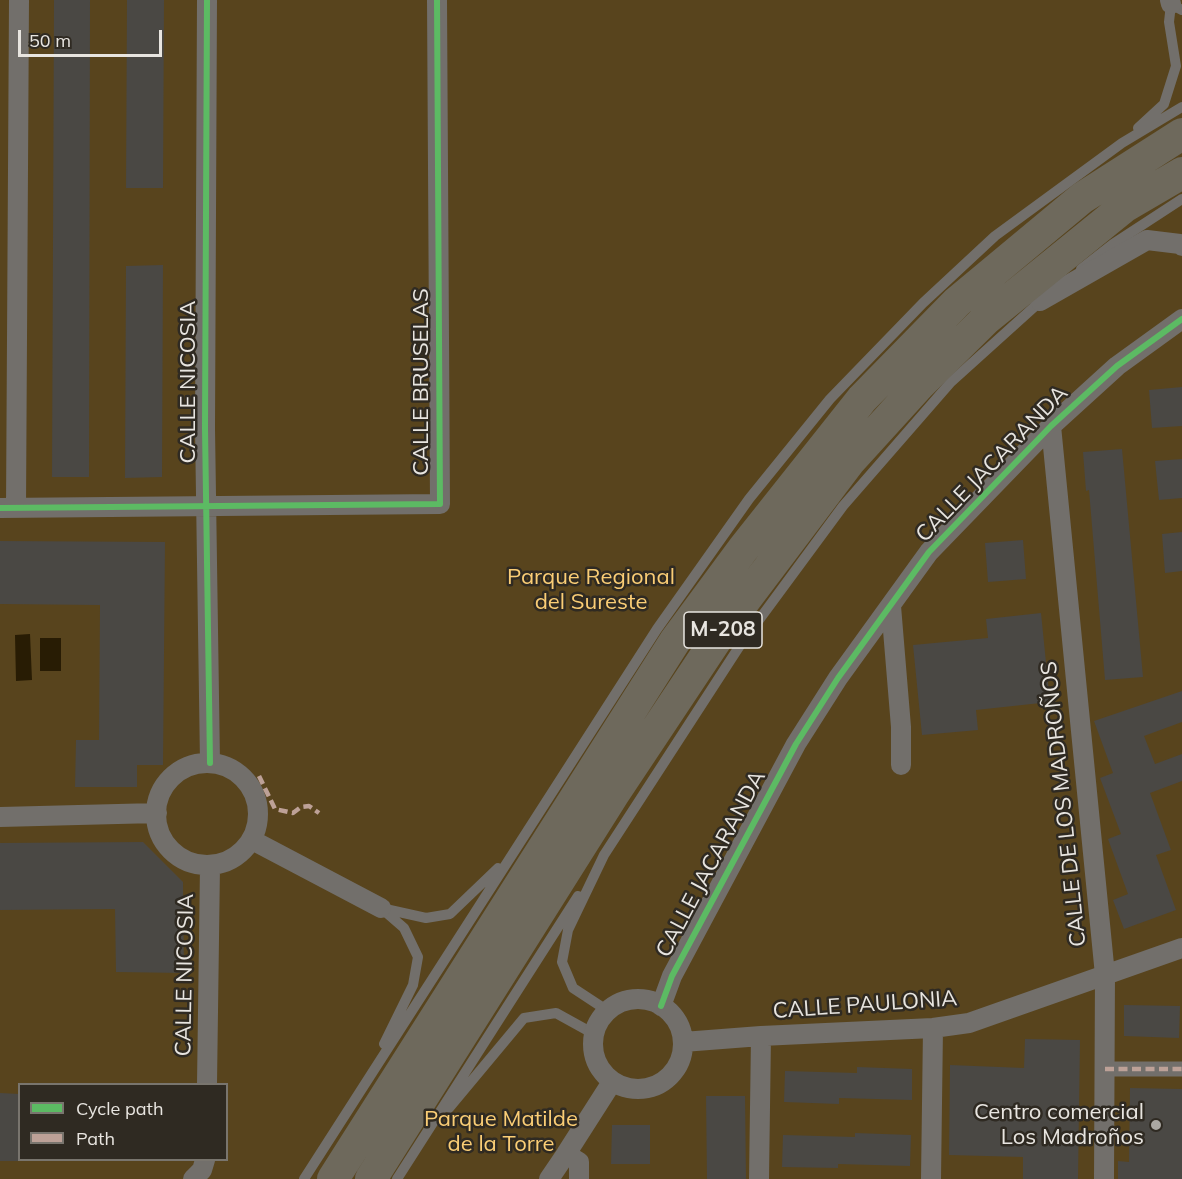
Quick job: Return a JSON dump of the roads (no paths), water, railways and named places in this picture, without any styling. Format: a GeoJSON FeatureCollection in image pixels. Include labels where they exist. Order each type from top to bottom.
{"type":"FeatureCollection","features":[{"type":"Feature","properties":{"kind":"main road","name":"M-208"},"geometry":{"type":"LineString","coordinates":[[333,1179],[675,641],[743,549],[862,399],[957,302],[1082,198],[1182,134]]}},
{"type":"Feature","properties":{"kind":"main road","name":"M-208"},"geometry":{"type":"LineString","coordinates":[[371,1179],[614,795],[726,625],[849,462],[920,384],[986,319],[1124,207],[1182,173]]}},
{"type":"Feature","properties":{"kind":"street"},"geometry":{"type":"LineString","coordinates":[[8,508],[20,0]]}},
{"type":"Feature","properties":{"kind":"street","name":"CALLE NICOSIA"},"geometry":{"type":"LineString","coordinates":[[207,0],[206,507],[210,763]]}},
{"type":"Feature","properties":{"kind":"street","name":"CALLE BRUSELAS"},"geometry":{"type":"LineString","coordinates":[[8,508],[440,504],[437,0]]}},
{"type":"Feature","properties":{"kind":"street"},"geometry":{"type":"LineString","coordinates":[[1040,301],[1147,240],[1182,246]]}},
{"type":"Feature","properties":{"kind":"street","name":"CALLE JACARANDA"},"geometry":{"type":"LineString","coordinates":[[661,1006],[672,976],[796,744],[838,678],[929,552],[1051,426],[1117,366],[1182,318]]}},
{"type":"Feature","properties":{"kind":"street","name":"CALLE DE LOS MADROÑOS"},"geometry":{"type":"LineString","coordinates":[[1051,426],[1105,975],[1104,1179]]}},
{"type":"Feature","properties":{"kind":"street"},"geometry":{"type":"LineString","coordinates":[[891,606],[901,727],[901,765]]}},
{"type":"Feature","properties":{"kind":"street"},"geometry":{"type":"LineString","coordinates":[[210,763],[232,769],[241,776],[255,795],[258,818],[252,840],[238,855],[210,866],[188,862],[170,850],[159,831],[157,813],[159,798],[170,779],[188,767],[210,763]]}},
{"type":"Feature","properties":{"kind":"street"},"geometry":{"type":"LineString","coordinates":[[0,817],[157,813]]}},
{"type":"Feature","properties":{"kind":"street"},"geometry":{"type":"LineString","coordinates":[[252,840],[381,908]]}},
{"type":"Feature","properties":{"kind":"street","name":"CALLE NICOSIA"},"geometry":{"type":"LineString","coordinates":[[207,1083],[210,866]]}},
{"type":"Feature","properties":{"kind":"street","name":"CALLE PAULONIA"},"geometry":{"type":"LineString","coordinates":[[683,1042],[760,1036],[933,1029],[969,1023],[1182,948]]}},
{"type":"Feature","properties":{"kind":"street"},"geometry":{"type":"LineString","coordinates":[[634,999],[648,1000],[661,1006],[672,1015],[680,1028],[683,1042],[681,1056],[675,1069],[666,1080],[653,1087],[639,1090],[625,1088],[612,1082],[602,1073],[592,1047],[599,1021],[620,1003],[634,999]]}},
{"type":"Feature","properties":{"kind":"street"},"geometry":{"type":"LineString","coordinates":[[931,1179],[933,1029]]}},
{"type":"Feature","properties":{"kind":"street"},"geometry":{"type":"LineString","coordinates":[[759,1179],[760,1036]]}},
{"type":"Feature","properties":{"kind":"street"},"geometry":{"type":"LineString","coordinates":[[1105,1069],[1182,1069]]}},
{"type":"Feature","properties":{"kind":"street"},"geometry":{"type":"LineString","coordinates":[[549,1179],[612,1082]]}},
{"type":"Feature","properties":{"kind":"street"},"geometry":{"type":"LineString","coordinates":[[566,1154],[579,1162],[579,1179]]}},
{"type":"Feature","properties":{"kind":"street"},"geometry":{"type":"LineString","coordinates":[[194,1179],[202,1170],[205,1161]]}},
{"type":"Feature","properties":{"kind":"lane"},"geometry":{"type":"LineString","coordinates":[[1122,143],[1164,104],[1176,66],[1169,22],[1174,5]]}},
{"type":"Feature","properties":{"kind":"lane"},"geometry":{"type":"LineString","coordinates":[[304,1179],[657,629],[749,499],[830,399],[923,303],[995,236],[1122,143],[1182,107]]}},
{"type":"Feature","properties":{"kind":"lane"},"geometry":{"type":"LineString","coordinates":[[397,1179],[739,648],[843,506],[951,382],[1040,301],[1113,244],[1182,199]]}},
{"type":"Feature","properties":{"kind":"lane"},"geometry":{"type":"LineString","coordinates":[[604,855],[568,930],[562,962],[573,988],[608,1011]]}},
{"type":"Feature","properties":{"kind":"lane"},"geometry":{"type":"LineString","coordinates":[[381,908],[426,918],[450,914],[511,856]]}},
{"type":"Feature","properties":{"kind":"lane"},"geometry":{"type":"LineString","coordinates":[[359,1093],[413,985],[418,957],[404,928],[381,908]]}},
{"type":"Feature","properties":{"kind":"lane"},"geometry":{"type":"LineString","coordinates":[[418,1146],[524,1018],[556,1013],[594,1034]]}},
{"type":"Feature","properties":{"kind":"place","name":"Centro comercial Los Madroños"},"geometry":{"type":"Point","coordinates":[1156,1125]}},
{"type":"Feature","properties":{"kind":"park label","name":"Parque Regional del Sureste"},"geometry":{"type":"Point","coordinates":[591,590]}},
{"type":"Feature","properties":{"kind":"park label","name":"Parque Matilde de la Torre"},"geometry":{"type":"Point","coordinates":[501,1132]}}]}
